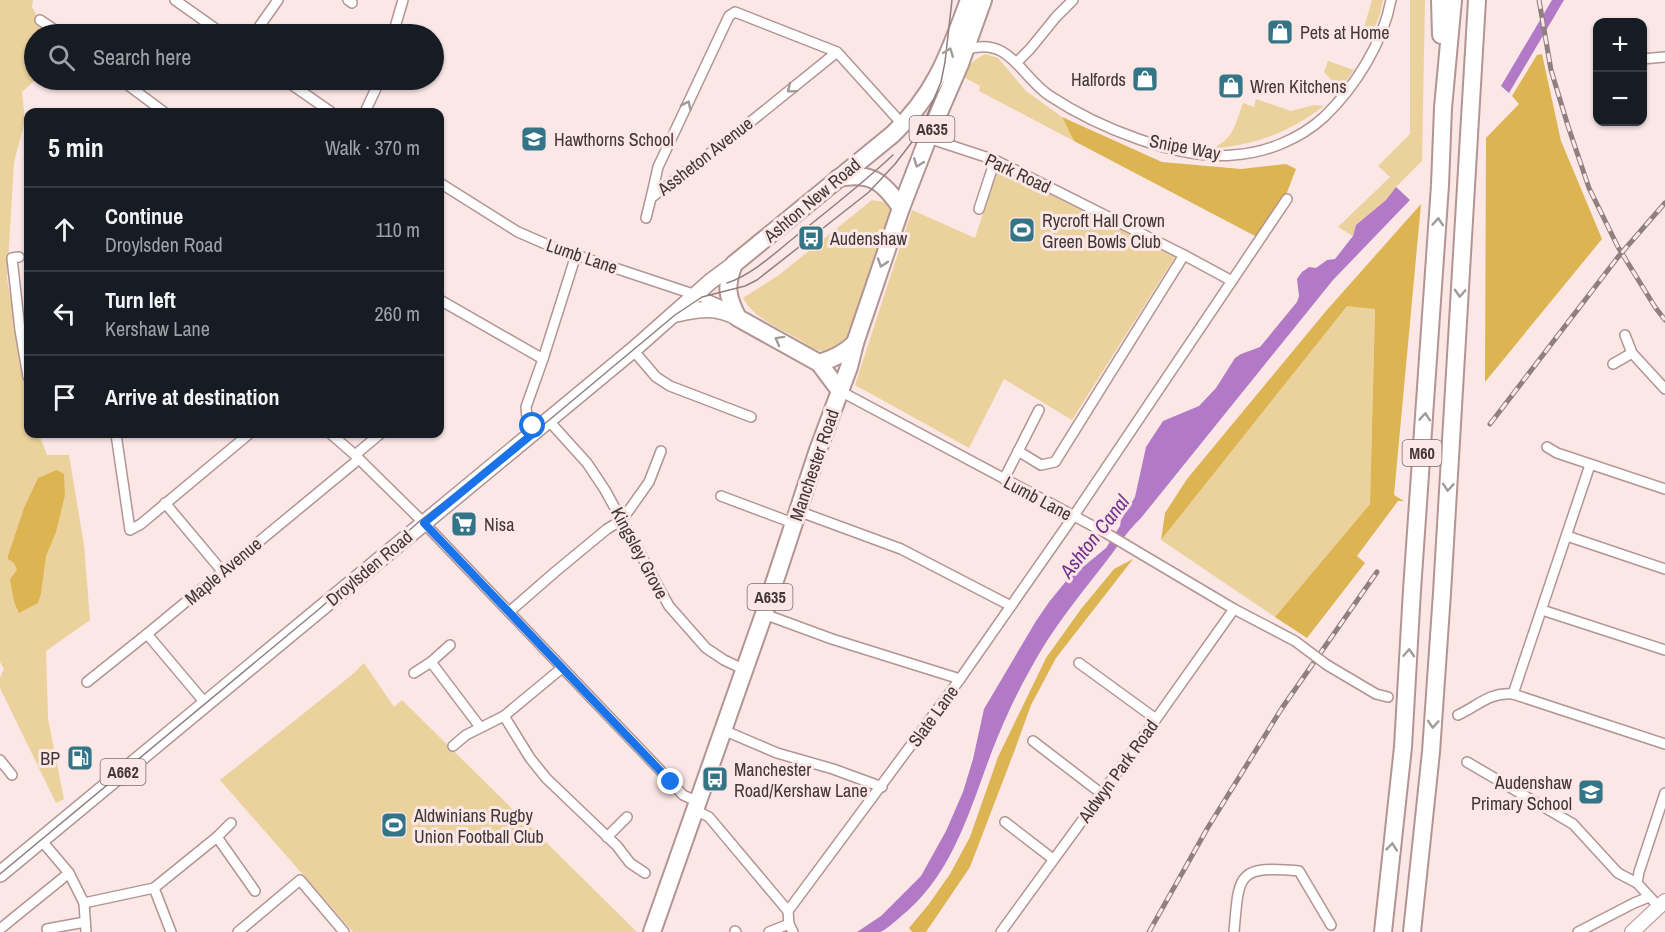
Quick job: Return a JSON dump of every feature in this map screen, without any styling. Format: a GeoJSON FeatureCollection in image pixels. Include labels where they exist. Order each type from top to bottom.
{"type":"FeatureCollection","features":[{"type":"Feature","properties":{"kind":"highway","name":"Ashton New Road"},"geometry":{"type":"LineString","coordinates":[[734,264],[903,124],[936,81],[945,64],[969,0]]}},
{"type":"Feature","properties":{"kind":"highway","name":"Manchester Road"},"geometry":{"type":"LineString","coordinates":[[652,932],[764,614],[818,450],[849,368],[855,343],[901,208],[983,0]]}},
{"type":"Feature","properties":{"kind":"highway","name":"M60"},"geometry":{"type":"LineString","coordinates":[[1440,0],[1443,108]]}},
{"type":"Feature","properties":{"kind":"highway","name":"M60"},"geometry":{"type":"LineString","coordinates":[[1383,932],[1403,747],[1440,185],[1443,108],[1453,0]]}},
{"type":"Feature","properties":{"kind":"highway","name":"M60"},"geometry":{"type":"LineString","coordinates":[[1412,932],[1431,741],[1477,0]]}},
{"type":"Feature","properties":{"kind":"highway","name":"M60"},"geometry":{"type":"LineString","coordinates":[[1467,150],[1480,89],[1488,0]]}},
{"type":"Feature","properties":{"kind":"highway"},"geometry":{"type":"LineString","coordinates":[[903,124],[928,138]]}},
{"type":"Feature","properties":{"kind":"highway"},"geometry":{"type":"LineString","coordinates":[[838,178],[850,176],[874,179],[888,190],[901,208]]}},
{"type":"Feature","properties":{"kind":"highway"},"geometry":{"type":"LineString","coordinates":[[734,264],[728,290],[734,316]]}},
{"type":"Feature","properties":{"kind":"highway","name":"Lumb Lane"},"geometry":{"type":"LineString","coordinates":[[734,316],[819,363],[840,391]]}},
{"type":"Feature","properties":{"kind":"highway"},"geometry":{"type":"LineString","coordinates":[[819,363],[847,351],[855,343]]}},
{"type":"Feature","properties":{"kind":"main road","name":"Ashton New Road"},"geometry":{"type":"LineString","coordinates":[[697,295],[734,264]]}},
{"type":"Feature","properties":{"kind":"main road","name":"Droylsden Road"},"geometry":{"type":"LineString","coordinates":[[41,840],[549,421],[697,295]]}},
{"type":"Feature","properties":{"kind":"main road","name":"Lumb Lane"},"geometry":{"type":"LineString","coordinates":[[675,315],[707,309],[734,316]]}},
{"type":"Feature","properties":{"kind":"main road","name":"A662"},"geometry":{"type":"LineString","coordinates":[[0,863],[41,840]]}},
{"type":"Feature","properties":{"kind":"main road","name":"A662"},"geometry":{"type":"LineString","coordinates":[[0,874],[41,840]]}},
{"type":"Feature","properties":{"kind":"main road"},"geometry":{"type":"LineString","coordinates":[[1632,932],[1658,902]]}},
{"type":"Feature","properties":{"kind":"street"},"geometry":{"type":"LineString","coordinates":[[175,0],[209,24]]}},
{"type":"Feature","properties":{"kind":"street"},"geometry":{"type":"LineString","coordinates":[[396,24],[403,0]]}},
{"type":"Feature","properties":{"kind":"street"},"geometry":{"type":"LineString","coordinates":[[1017,63],[1073,0]]}},
{"type":"Feature","properties":{"kind":"street","name":"Snipe Way"},"geometry":{"type":"LineString","coordinates":[[964,50],[981,46],[996,49],[1017,63],[1042,90],[1068,107],[1117,131],[1174,149],[1212,155],[1233,155],[1253,152],[1292,139],[1311,128],[1331,110],[1368,60],[1391,0]]}},
{"type":"Feature","properties":{"kind":"street"},"geometry":{"type":"LineString","coordinates":[[260,24],[275,1]]}},
{"type":"Feature","properties":{"kind":"street","name":"Assheton Avenue"},"geometry":{"type":"LineString","coordinates":[[651,198],[658,167],[729,16],[735,12],[837,52],[903,124]]}},
{"type":"Feature","properties":{"kind":"street"},"geometry":{"type":"LineString","coordinates":[[40,20],[46,24]]}},
{"type":"Feature","properties":{"kind":"street","name":"Assheton Avenue"},"geometry":{"type":"LineString","coordinates":[[651,198],[738,132],[837,52]]}},
{"type":"Feature","properties":{"kind":"street"},"geometry":{"type":"LineString","coordinates":[[1647,59],[1665,57]]}},
{"type":"Feature","properties":{"kind":"street"},"geometry":{"type":"LineString","coordinates":[[134,90],[159,108]]}},
{"type":"Feature","properties":{"kind":"street"},"geometry":{"type":"LineString","coordinates":[[298,90],[322,108]]}},
{"type":"Feature","properties":{"kind":"street"},"geometry":{"type":"LineString","coordinates":[[367,108],[375,90]]}},
{"type":"Feature","properties":{"kind":"street","name":"Park Road"},"geometry":{"type":"LineString","coordinates":[[928,138],[995,160],[1232,281]]}},
{"type":"Feature","properties":{"kind":"street"},"geometry":{"type":"LineString","coordinates":[[979,209],[995,160]]}},
{"type":"Feature","properties":{"kind":"street","name":"Lumb Lane"},"geometry":{"type":"LineString","coordinates":[[444,186],[512,230],[555,248],[697,295],[718,304],[734,316]]}},
{"type":"Feature","properties":{"kind":"street"},"geometry":{"type":"LineString","coordinates":[[646,218],[651,198]]}},
{"type":"Feature","properties":{"kind":"street"},"geometry":{"type":"LineString","coordinates":[[1073,517],[1287,199]]}},
{"type":"Feature","properties":{"kind":"street"},"geometry":{"type":"LineString","coordinates":[[536,431],[527,417],[526,407],[576,255]]}},
{"type":"Feature","properties":{"kind":"street"},"geometry":{"type":"LineString","coordinates":[[1018,451],[1041,465],[1055,462],[1184,255]]}},
{"type":"Feature","properties":{"kind":"street"},"geometry":{"type":"LineString","coordinates":[[19,257],[12,258],[24,330]]}},
{"type":"Feature","properties":{"kind":"street"},"geometry":{"type":"LineString","coordinates":[[444,302],[543,359]]}},
{"type":"Feature","properties":{"kind":"street"},"geometry":{"type":"LineString","coordinates":[[1625,335],[1632,353],[1665,389]]}},
{"type":"Feature","properties":{"kind":"street"},"geometry":{"type":"LineString","coordinates":[[633,350],[656,377],[670,386],[751,417]]}},
{"type":"Feature","properties":{"kind":"street"},"geometry":{"type":"LineString","coordinates":[[1613,364],[1632,353]]}},
{"type":"Feature","properties":{"kind":"street","name":"Lumb Lane"},"geometry":{"type":"LineString","coordinates":[[840,391],[1106,533],[1234,609],[1295,641],[1327,665],[1376,694],[1388,697]]}},
{"type":"Feature","properties":{"kind":"street"},"geometry":{"type":"LineString","coordinates":[[1004,479],[1039,410]]}},
{"type":"Feature","properties":{"kind":"street","name":"Kingsley Grove"},"geometry":{"type":"LineString","coordinates":[[549,421],[587,464],[605,489],[669,606],[706,648],[724,660],[745,669]]}},
{"type":"Feature","properties":{"kind":"street"},"geometry":{"type":"LineString","coordinates":[[117,438],[130,530],[141,524],[244,438]]}},
{"type":"Feature","properties":{"kind":"street"},"geometry":{"type":"LineString","coordinates":[[336,438],[424,523],[682,795],[709,817],[788,911],[791,928],[769,932]]}},
{"type":"Feature","properties":{"kind":"street","name":"Maple Avenue"},"geometry":{"type":"LineString","coordinates":[[87,682],[222,571],[357,457],[376,438]]}},
{"type":"Feature","properties":{"kind":"street"},"geometry":{"type":"LineString","coordinates":[[1547,447],[1590,465],[1665,489]]}},
{"type":"Feature","properties":{"kind":"street"},"geometry":{"type":"LineString","coordinates":[[509,612],[555,572],[622,520],[649,482],[661,451]]}},
{"type":"Feature","properties":{"kind":"street"},"geometry":{"type":"LineString","coordinates":[[1513,694],[1590,465]]}},
{"type":"Feature","properties":{"kind":"street"},"geometry":{"type":"LineString","coordinates":[[721,496],[901,549],[1011,606]]}},
{"type":"Feature","properties":{"kind":"street"},"geometry":{"type":"LineString","coordinates":[[165,503],[222,571]]}},
{"type":"Feature","properties":{"kind":"street","name":"Slate Lane"},"geometry":{"type":"LineString","coordinates":[[788,911],[882,787],[1073,517]]}},
{"type":"Feature","properties":{"kind":"street"},"geometry":{"type":"LineString","coordinates":[[1567,536],[1665,569]]}},
{"type":"Feature","properties":{"kind":"street","name":"Aldwyn Park Road"},"geometry":{"type":"LineString","coordinates":[[1001,932],[1234,609]]}},
{"type":"Feature","properties":{"kind":"street"},"geometry":{"type":"LineString","coordinates":[[1542,610],[1665,650]]}},
{"type":"Feature","properties":{"kind":"street"},"geometry":{"type":"LineString","coordinates":[[764,614],[832,639],[960,679]]}},
{"type":"Feature","properties":{"kind":"street"},"geometry":{"type":"LineString","coordinates":[[147,634],[206,704]]}},
{"type":"Feature","properties":{"kind":"street"},"geometry":{"type":"LineString","coordinates":[[414,673],[450,645]]}},
{"type":"Feature","properties":{"kind":"street"},"geometry":{"type":"LineString","coordinates":[[431,662],[480,727]]}},
{"type":"Feature","properties":{"kind":"street"},"geometry":{"type":"LineString","coordinates":[[1079,663],[1156,719]]}},
{"type":"Feature","properties":{"kind":"street"},"geometry":{"type":"LineString","coordinates":[[453,746],[466,735],[504,716],[562,668]]}},
{"type":"Feature","properties":{"kind":"street"},"geometry":{"type":"LineString","coordinates":[[1458,715],[1487,698],[1513,694],[1665,744]]}},
{"type":"Feature","properties":{"kind":"street"},"geometry":{"type":"LineString","coordinates":[[504,716],[530,758],[546,778],[617,846],[630,863],[645,873]]}},
{"type":"Feature","properties":{"kind":"street"},"geometry":{"type":"LineString","coordinates":[[723,730],[777,753],[833,769],[882,787]]}},
{"type":"Feature","properties":{"kind":"street"},"geometry":{"type":"LineString","coordinates":[[1033,741],[1102,794]]}},
{"type":"Feature","properties":{"kind":"street"},"geometry":{"type":"LineString","coordinates":[[0,760],[12,775]]}},
{"type":"Feature","properties":{"kind":"street"},"geometry":{"type":"LineString","coordinates":[[1467,762],[1573,824],[1618,873],[1637,883],[1658,902]]}},
{"type":"Feature","properties":{"kind":"street"},"geometry":{"type":"LineString","coordinates":[[1637,883],[1665,793]]}},
{"type":"Feature","properties":{"kind":"street"},"geometry":{"type":"LineString","coordinates":[[608,837],[627,817]]}},
{"type":"Feature","properties":{"kind":"street"},"geometry":{"type":"LineString","coordinates":[[1005,822],[1053,859]]}},
{"type":"Feature","properties":{"kind":"street"},"geometry":{"type":"LineString","coordinates":[[84,903],[154,888],[231,823]]}},
{"type":"Feature","properties":{"kind":"street"},"geometry":{"type":"LineString","coordinates":[[216,837],[255,891]]}},
{"type":"Feature","properties":{"kind":"street"},"geometry":{"type":"LineString","coordinates":[[41,840],[69,873],[84,903],[86,932]]}},
{"type":"Feature","properties":{"kind":"street"},"geometry":{"type":"LineString","coordinates":[[1234,932],[1237,892],[1242,879],[1253,871],[1281,869],[1299,871],[1331,925]]}},
{"type":"Feature","properties":{"kind":"street"},"geometry":{"type":"LineString","coordinates":[[0,929],[69,873]]}},
{"type":"Feature","properties":{"kind":"street"},"geometry":{"type":"LineString","coordinates":[[238,932],[300,880],[344,932]]}},
{"type":"Feature","properties":{"kind":"street"},"geometry":{"type":"LineString","coordinates":[[154,888],[171,932]]}},
{"type":"Feature","properties":{"kind":"street"},"geometry":{"type":"LineString","coordinates":[[1578,932],[1634,903],[1658,902]]}},
{"type":"Feature","properties":{"kind":"street"},"geometry":{"type":"LineString","coordinates":[[46,929],[85,922]]}},
{"type":"Feature","properties":{"kind":"shaded area"},"geometry":{"type":"Polygon","coordinates":[[[0,0],[33,0],[32,7],[41,24],[24,24],[24,90],[22,92],[24,125],[14,162],[7,278],[24,383],[24,438],[41,438],[47,455],[69,455],[84,545],[90,620],[46,651],[48,719],[64,799],[56,803],[0,688],[0,678],[4,669],[0,662],[0,0]]]}},
{"type":"Feature","properties":{"kind":"shaded area"},"geometry":{"type":"Polygon","coordinates":[[[1372,0],[1383,0],[1380,14],[1370,39],[1360,41],[1372,0]]]}},
{"type":"Feature","properties":{"kind":"shaded area"},"geometry":{"type":"Polygon","coordinates":[[[1410,0],[1425,0],[1422,161],[1386,200],[1356,225],[1353,236],[1338,227],[1390,177],[1378,166],[1410,134],[1410,0]]]}},
{"type":"Feature","properties":{"kind":"shaded area"},"geometry":{"type":"Polygon","coordinates":[[[1552,0],[1564,0],[1509,93],[1501,86],[1552,0]]]}},
{"type":"Feature","properties":{"kind":"shaded area"},"geometry":{"type":"Polygon","coordinates":[[[985,54],[998,58],[1026,91],[1062,117],[1074,141],[979,91],[980,86],[962,76],[971,63],[985,54]]]}},
{"type":"Feature","properties":{"kind":"shaded area"},"geometry":{"type":"Polygon","coordinates":[[[1542,54],[1561,141],[1602,239],[1485,382],[1486,138],[1519,104],[1512,96],[1537,55],[1542,54]]]}},
{"type":"Feature","properties":{"kind":"shaded area"},"geometry":{"type":"Polygon","coordinates":[[[1328,61],[1354,70],[1342,87],[1334,83],[1324,72],[1328,61]]]}},
{"type":"Feature","properties":{"kind":"shaded area"},"geometry":{"type":"Polygon","coordinates":[[[1256,99],[1291,111],[1314,105],[1324,106],[1284,131],[1257,141],[1211,149],[1229,136],[1243,103],[1254,107],[1256,99]]]}},
{"type":"Feature","properties":{"kind":"shaded area"},"geometry":{"type":"Polygon","coordinates":[[[1062,117],[1162,162],[1241,169],[1286,164],[1296,169],[1286,195],[1257,237],[1074,141],[1062,117]]]}},
{"type":"Feature","properties":{"kind":"shaded area"},"geometry":{"type":"Polygon","coordinates":[[[998,168],[1175,257],[1072,420],[1004,379],[969,448],[855,385],[912,210],[975,238],[998,168]]]}},
{"type":"Feature","properties":{"kind":"shaded area"},"geometry":{"type":"Polygon","coordinates":[[[1396,187],[1410,200],[1333,280],[1125,536],[1046,642],[1005,719],[957,842],[932,884],[917,902],[885,930],[857,932],[881,916],[921,876],[946,831],[963,792],[984,709],[1049,602],[1067,580],[1106,548],[1120,526],[1121,520],[1135,497],[1146,447],[1163,421],[1199,406],[1216,388],[1235,358],[1260,347],[1297,302],[1299,296],[1297,279],[1302,272],[1309,267],[1316,268],[1327,260],[1335,259],[1353,236],[1356,225],[1386,200],[1396,187]]]}},
{"type":"Feature","properties":{"kind":"shaded area"},"geometry":{"type":"Polygon","coordinates":[[[872,200],[884,202],[892,211],[850,337],[844,344],[831,350],[815,349],[768,323],[754,312],[743,298],[779,275],[872,200]]]}},
{"type":"Feature","properties":{"kind":"shaded area"},"geometry":{"type":"Polygon","coordinates":[[[1421,204],[1394,495],[1404,501],[1398,501],[1357,556],[1365,563],[1307,638],[1275,617],[1370,504],[1375,309],[1347,306],[1161,540],[1165,513],[1187,479],[1326,311],[1421,204]]]}},
{"type":"Feature","properties":{"kind":"shaded area"},"geometry":{"type":"Polygon","coordinates":[[[1347,305],[1375,309],[1370,504],[1275,617],[1161,540],[1347,305]]]}},
{"type":"Feature","properties":{"kind":"shaded area"},"geometry":{"type":"Polygon","coordinates":[[[57,470],[64,474],[65,495],[56,532],[46,556],[41,593],[38,603],[19,613],[14,602],[10,579],[17,570],[8,556],[24,508],[38,478],[57,470]]]}},
{"type":"Feature","properties":{"kind":"shaded area"},"geometry":{"type":"Polygon","coordinates":[[[1133,559],[1056,658],[1031,705],[970,867],[926,932],[912,932],[909,928],[950,874],[970,837],[998,757],[1046,658],[1081,609],[1114,569],[1133,559]]]}},
{"type":"Feature","properties":{"kind":"shaded area","name":"Aldwinians Rugby Union Football Club"},"geometry":{"type":"Polygon","coordinates":[[[364,663],[394,707],[402,700],[637,932],[353,932],[220,780],[364,663]]]}},
{"type":"Feature","properties":{"kind":"tram line"},"geometry":{"type":"LineString","coordinates":[[0,874],[318,610],[421,520],[536,431],[675,315],[702,297],[745,286],[757,280],[869,192],[895,164],[925,120],[941,82],[952,0]]}},
{"type":"Feature","properties":{"kind":"tram line"},"geometry":{"type":"LineString","coordinates":[[727,283],[763,262],[845,197],[893,155]]}},
{"type":"Feature","properties":{"kind":"railway"},"geometry":{"type":"LineString","coordinates":[[1539,0],[1551,70],[1589,188],[1618,247],[1665,320]]}},
{"type":"Feature","properties":{"kind":"railway"},"geometry":{"type":"LineString","coordinates":[[1490,424],[1618,257],[1665,203]]}},
{"type":"Feature","properties":{"kind":"railway"},"geometry":{"type":"LineString","coordinates":[[1149,932],[1207,829],[1282,708],[1377,572]]}},
{"type":"Feature","properties":{"kind":"place","name":"Pets at Home"},"geometry":{"type":"Point","coordinates":[1280,32]}},
{"type":"Feature","properties":{"kind":"place","name":"Halfords"},"geometry":{"type":"Point","coordinates":[1145,79]}},
{"type":"Feature","properties":{"kind":"place","name":"Wren Kitchens"},"geometry":{"type":"Point","coordinates":[1231,86]}},
{"type":"Feature","properties":{"kind":"place","name":"Hawthorns School"},"geometry":{"type":"Point","coordinates":[534,139]}},
{"type":"Feature","properties":{"kind":"place","name":"Rycroft Hall Crown Green Bowls Club"},"geometry":{"type":"Point","coordinates":[1022,230]}},
{"type":"Feature","properties":{"kind":"place","name":"Audenshaw"},"geometry":{"type":"Point","coordinates":[811,238]}},
{"type":"Feature","properties":{"kind":"place","name":"Nisa"},"geometry":{"type":"Point","coordinates":[464,524]}},
{"type":"Feature","properties":{"kind":"place","name":"BP"},"geometry":{"type":"Point","coordinates":[80,758]}},
{"type":"Feature","properties":{"kind":"place","name":"Manchester Road/Kershaw Lane"},"geometry":{"type":"Point","coordinates":[715,779]}},
{"type":"Feature","properties":{"kind":"place","name":"Audenshaw Primary School"},"geometry":{"type":"Point","coordinates":[1591,792]}},
{"type":"Feature","properties":{"kind":"place","name":"Aldwinians Rugby Union Football Club"},"geometry":{"type":"Point","coordinates":[394,825]}},
{"type":"Feature","properties":{"kind":"route"},"geometry":{"type":"LineString","coordinates":[[533,426],[536,431],[424,523],[671,782]]}},
{"type":"Feature","properties":{"kind":"water label","name":"Ashton Canal"},"geometry":{"type":"Point","coordinates":[1094,536]}}]}
